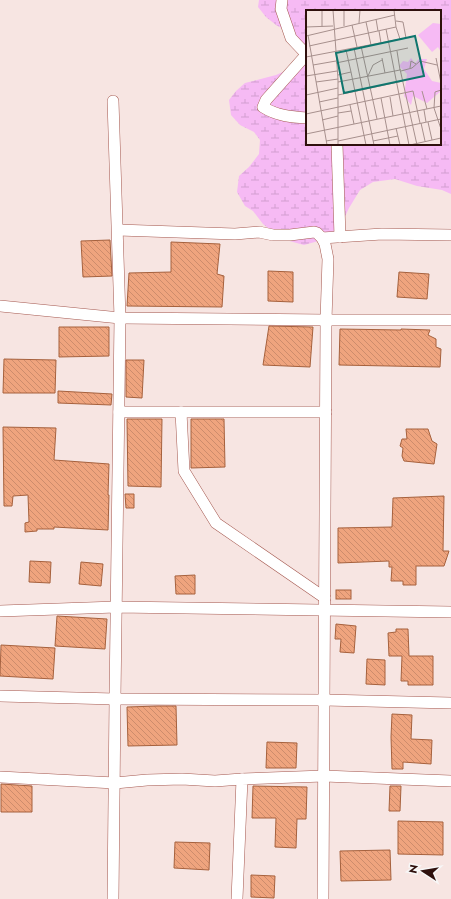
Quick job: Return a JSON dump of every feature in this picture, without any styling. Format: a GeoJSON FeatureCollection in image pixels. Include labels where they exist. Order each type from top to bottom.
{"type":"FeatureCollection","features":[{"type":"Feature","properties":{"kind":"street"},"geometry":{"type":"LineString","coordinates":[[282,0],[281,9],[291,38],[306,54]]}},
{"type":"Feature","properties":{"kind":"street"},"geometry":{"type":"LineString","coordinates":[[306,56],[266,100],[264,107],[270,112],[286,116],[306,118]]}},
{"type":"Feature","properties":{"kind":"street"},"geometry":{"type":"LineString","coordinates":[[113,101],[120,318],[113,899]]}},
{"type":"Feature","properties":{"kind":"street"},"geometry":{"type":"LineString","coordinates":[[338,145],[340,237]]}},
{"type":"Feature","properties":{"kind":"street"},"geometry":{"type":"LineString","coordinates":[[118,230],[235,234],[258,232],[273,235],[290,235],[314,232],[322,238],[325,244],[328,259],[326,320],[323,899]]}},
{"type":"Feature","properties":{"kind":"street"},"geometry":{"type":"LineString","coordinates":[[322,238],[382,234],[451,235]]}},
{"type":"Feature","properties":{"kind":"street"},"geometry":{"type":"LineString","coordinates":[[0,306],[120,318],[451,320]]}},
{"type":"Feature","properties":{"kind":"street"},"geometry":{"type":"LineString","coordinates":[[119,412],[326,412]]}},
{"type":"Feature","properties":{"kind":"street"},"geometry":{"type":"LineString","coordinates":[[181,412],[184,471],[216,523],[325,598]]}},
{"type":"Feature","properties":{"kind":"street"},"geometry":{"type":"LineString","coordinates":[[0,611],[116,607],[451,612]]}},
{"type":"Feature","properties":{"kind":"street"},"geometry":{"type":"LineString","coordinates":[[0,696],[115,699],[324,700],[451,704]]}},
{"type":"Feature","properties":{"kind":"street"},"geometry":{"type":"LineString","coordinates":[[0,778],[114,783],[147,780],[182,779],[215,781],[324,776],[451,781]]}},
{"type":"Feature","properties":{"kind":"street"},"geometry":{"type":"LineString","coordinates":[[237,899],[242,779]]}},
{"type":"Feature","properties":{"kind":"green space"},"geometry":{"type":"Polygon","coordinates":[[[259,0],[451,0],[451,194],[442,190],[417,186],[395,179],[373,182],[360,190],[340,227],[322,240],[304,245],[282,239],[263,224],[253,211],[245,206],[237,192],[239,176],[249,167],[259,154],[260,140],[254,132],[240,125],[231,115],[229,100],[245,83],[276,75],[294,67],[299,58],[300,48],[294,35],[276,25],[266,17],[258,7],[259,0]]]}},
{"type":"Feature","properties":{"kind":"building"},"geometry":{"type":"Polygon","coordinates":[[[110,240],[112,276],[83,277],[81,241],[110,240]]]}},
{"type":"Feature","properties":{"kind":"building"},"geometry":{"type":"Polygon","coordinates":[[[171,242],[220,244],[217,274],[224,276],[222,307],[127,306],[129,273],[171,272],[171,242]]]}},
{"type":"Feature","properties":{"kind":"building"},"geometry":{"type":"Polygon","coordinates":[[[268,271],[293,272],[293,302],[268,301],[268,271]]]}},
{"type":"Feature","properties":{"kind":"building"},"geometry":{"type":"Polygon","coordinates":[[[399,272],[429,274],[427,299],[397,297],[399,272]]]}},
{"type":"Feature","properties":{"kind":"building"},"geometry":{"type":"Polygon","coordinates":[[[269,326],[313,327],[310,367],[263,365],[269,326]]]}},
{"type":"Feature","properties":{"kind":"building"},"geometry":{"type":"Polygon","coordinates":[[[59,327],[109,327],[109,356],[59,357],[59,327]]]}},
{"type":"Feature","properties":{"kind":"building"},"geometry":{"type":"Polygon","coordinates":[[[340,329],[430,330],[428,335],[436,339],[436,347],[441,349],[440,367],[339,365],[340,329]]]}},
{"type":"Feature","properties":{"kind":"building"},"geometry":{"type":"Polygon","coordinates":[[[4,359],[56,360],[55,393],[3,393],[4,359]]]}},
{"type":"Feature","properties":{"kind":"building"},"geometry":{"type":"Polygon","coordinates":[[[126,360],[144,360],[142,398],[126,397],[126,360]]]}},
{"type":"Feature","properties":{"kind":"building"},"geometry":{"type":"Polygon","coordinates":[[[58,391],[112,394],[111,405],[58,403],[58,391]]]}},
{"type":"Feature","properties":{"kind":"building"},"geometry":{"type":"Polygon","coordinates":[[[127,419],[162,419],[161,487],[128,486],[127,419]]]}},
{"type":"Feature","properties":{"kind":"building"},"geometry":{"type":"Polygon","coordinates":[[[191,419],[224,419],[225,467],[191,468],[191,419]]]}},
{"type":"Feature","properties":{"kind":"building"},"geometry":{"type":"Polygon","coordinates":[[[3,427],[56,428],[54,460],[109,464],[108,530],[54,527],[54,529],[37,529],[37,531],[25,532],[25,523],[29,522],[28,495],[13,496],[12,506],[4,506],[3,427]]]}},
{"type":"Feature","properties":{"kind":"building"},"geometry":{"type":"Polygon","coordinates":[[[406,429],[428,429],[432,441],[437,444],[434,464],[404,461],[402,456],[403,448],[400,446],[402,439],[407,439],[406,429]]]}},
{"type":"Feature","properties":{"kind":"building"},"geometry":{"type":"Polygon","coordinates":[[[125,494],[134,494],[134,508],[126,508],[125,494]]]}},
{"type":"Feature","properties":{"kind":"building"},"geometry":{"type":"Polygon","coordinates":[[[444,496],[443,551],[449,551],[444,566],[416,566],[416,585],[403,585],[403,581],[391,581],[392,567],[389,567],[389,561],[338,563],[338,528],[392,527],[393,498],[444,496]]]}},
{"type":"Feature","properties":{"kind":"building"},"geometry":{"type":"Polygon","coordinates":[[[30,561],[51,562],[50,583],[29,582],[30,561]]]}},
{"type":"Feature","properties":{"kind":"building"},"geometry":{"type":"Polygon","coordinates":[[[81,562],[103,564],[101,586],[79,584],[81,562]]]}},
{"type":"Feature","properties":{"kind":"building"},"geometry":{"type":"Polygon","coordinates":[[[195,575],[195,594],[176,594],[175,576],[195,575]]]}},
{"type":"Feature","properties":{"kind":"building"},"geometry":{"type":"Polygon","coordinates":[[[336,590],[351,590],[351,599],[336,599],[336,590]]]}},
{"type":"Feature","properties":{"kind":"building"},"geometry":{"type":"Polygon","coordinates":[[[57,616],[107,619],[105,649],[55,646],[57,616]]]}},
{"type":"Feature","properties":{"kind":"building"},"geometry":{"type":"Polygon","coordinates":[[[336,624],[356,626],[354,653],[340,652],[341,639],[335,639],[336,624]]]}},
{"type":"Feature","properties":{"kind":"building"},"geometry":{"type":"Polygon","coordinates":[[[396,629],[408,629],[409,656],[433,656],[433,685],[408,685],[408,681],[401,681],[402,656],[389,656],[388,633],[396,632],[396,629]]]}},
{"type":"Feature","properties":{"kind":"building"},"geometry":{"type":"Polygon","coordinates":[[[1,645],[55,648],[53,679],[0,676],[1,645]]]}},
{"type":"Feature","properties":{"kind":"building"},"geometry":{"type":"Polygon","coordinates":[[[367,659],[385,660],[385,685],[366,684],[367,659]]]}},
{"type":"Feature","properties":{"kind":"building"},"geometry":{"type":"Polygon","coordinates":[[[176,706],[177,745],[128,746],[127,707],[176,706]]]}},
{"type":"Feature","properties":{"kind":"building"},"geometry":{"type":"Polygon","coordinates":[[[392,714],[412,715],[411,739],[432,740],[431,764],[403,762],[403,769],[392,769],[392,714]]]}},
{"type":"Feature","properties":{"kind":"building"},"geometry":{"type":"Polygon","coordinates":[[[267,742],[297,743],[296,768],[266,768],[267,742]]]}},
{"type":"Feature","properties":{"kind":"building"},"geometry":{"type":"Polygon","coordinates":[[[1,784],[32,786],[32,812],[1,812],[1,784]]]}},
{"type":"Feature","properties":{"kind":"building"},"geometry":{"type":"Polygon","coordinates":[[[253,786],[307,787],[306,819],[297,819],[296,848],[275,847],[276,818],[252,818],[253,786]]]}},
{"type":"Feature","properties":{"kind":"building"},"geometry":{"type":"Polygon","coordinates":[[[390,786],[401,786],[400,811],[389,811],[390,786]]]}},
{"type":"Feature","properties":{"kind":"building"},"geometry":{"type":"Polygon","coordinates":[[[398,821],[443,822],[443,855],[398,854],[398,821]]]}},
{"type":"Feature","properties":{"kind":"building"},"geometry":{"type":"Polygon","coordinates":[[[175,842],[210,843],[209,870],[174,868],[175,842]]]}},
{"type":"Feature","properties":{"kind":"building"},"geometry":{"type":"Polygon","coordinates":[[[390,850],[391,880],[341,881],[340,851],[390,850]]]}},
{"type":"Feature","properties":{"kind":"building"},"geometry":{"type":"Polygon","coordinates":[[[251,875],[275,876],[274,898],[251,897],[251,875]]]}}]}
